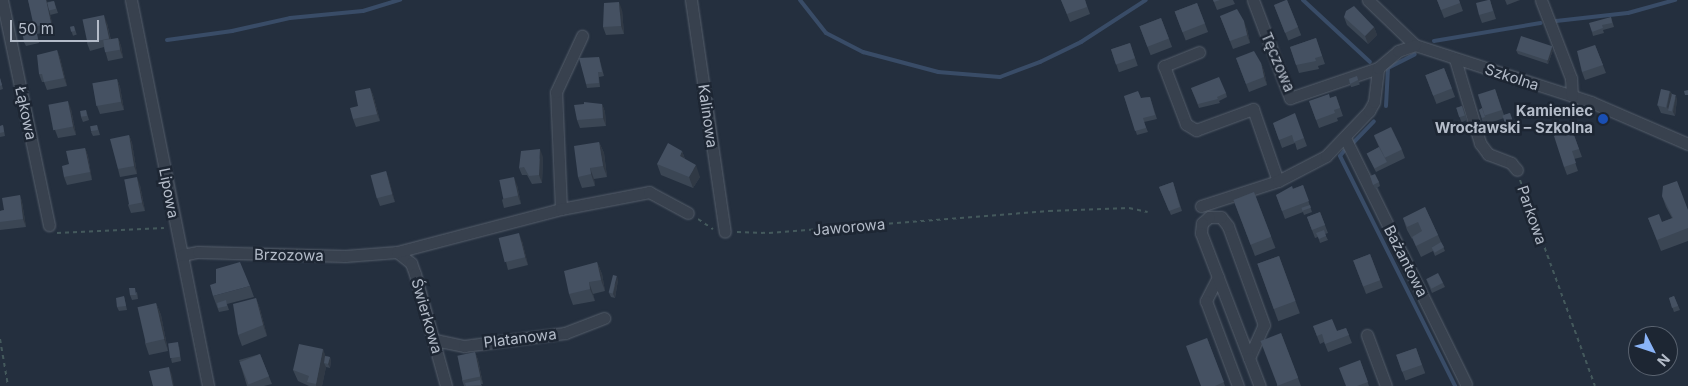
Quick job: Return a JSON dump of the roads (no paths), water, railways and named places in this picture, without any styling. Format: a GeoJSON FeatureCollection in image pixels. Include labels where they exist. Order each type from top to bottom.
{"type":"FeatureCollection","features":[{"type":"Feature","properties":{"kind":"street","name":"Łąkowa"},"geometry":{"type":"LineString","coordinates":[[2,0],[49,226]]}},
{"type":"Feature","properties":{"kind":"street","name":"Lipowa"},"geometry":{"type":"LineString","coordinates":[[131,0],[208,386]]}},
{"type":"Feature","properties":{"kind":"street","name":"Kalinowa"},"geometry":{"type":"LineString","coordinates":[[691,0],[725,232]]}},
{"type":"Feature","properties":{"kind":"street","name":"Tęczowa"},"geometry":{"type":"LineString","coordinates":[[1253,0],[1290,98],[1378,68]]}},
{"type":"Feature","properties":{"kind":"street"},"geometry":{"type":"LineString","coordinates":[[1541,0],[1571,78],[1572,96]]}},
{"type":"Feature","properties":{"kind":"street","name":"Szkolna"},"geometry":{"type":"LineString","coordinates":[[1373,2],[1415,45],[1572,96],[1688,144]]}},
{"type":"Feature","properties":{"kind":"street"},"geometry":{"type":"LineString","coordinates":[[561,209],[556,92],[582,36]]}},
{"type":"Feature","properties":{"kind":"street"},"geometry":{"type":"LineString","coordinates":[[1201,206],[1278,180],[1326,156],[1374,102],[1378,68],[1398,50],[1415,45]]}},
{"type":"Feature","properties":{"kind":"street"},"geometry":{"type":"LineString","coordinates":[[1200,52],[1164,66],[1186,124],[1196,130],[1253,109],[1278,180]]}},
{"type":"Feature","properties":{"kind":"street","name":"Parkowa"},"geometry":{"type":"LineString","coordinates":[[1455,59],[1480,143],[1488,154],[1511,163],[1517,170]]}},
{"type":"Feature","properties":{"kind":"street","name":"Bażantowa"},"geometry":{"type":"LineString","coordinates":[[1344,138],[1466,384]]}},
{"type":"Feature","properties":{"kind":"street"},"geometry":{"type":"LineString","coordinates":[[397,252],[561,209],[649,192],[688,213]]}},
{"type":"Feature","properties":{"kind":"street"},"geometry":{"type":"LineString","coordinates":[[1249,358],[1264,325],[1228,226],[1220,217],[1209,217],[1202,224],[1201,233],[1249,358],[1260,386]]}},
{"type":"Feature","properties":{"kind":"street","name":"Brzozowa"},"geometry":{"type":"LineString","coordinates":[[182,254],[198,252],[336,256],[397,252]]}},
{"type":"Feature","properties":{"kind":"street","name":"Świerkowa"},"geometry":{"type":"LineString","coordinates":[[397,252],[413,268],[435,340],[446,386]]}},
{"type":"Feature","properties":{"kind":"street"},"geometry":{"type":"LineString","coordinates":[[1218,277],[1206,301],[1238,386]]}},
{"type":"Feature","properties":{"kind":"street","name":"Platanowa"},"geometry":{"type":"LineString","coordinates":[[435,340],[464,346],[565,333],[604,318]]}},
{"type":"Feature","properties":{"kind":"street"},"geometry":{"type":"LineString","coordinates":[[1367,335],[1386,386]]}},
{"type":"Feature","properties":{"kind":"waterway"},"geometry":{"type":"LineString","coordinates":[[167,40],[232,31],[290,18],[363,11],[400,0]]}},
{"type":"Feature","properties":{"kind":"waterway"},"geometry":{"type":"LineString","coordinates":[[800,0],[826,33],[863,52],[938,72],[1000,77],[1040,62],[1081,42],[1146,0]]}},
{"type":"Feature","properties":{"kind":"waterway"},"geometry":{"type":"LineString","coordinates":[[1303,0],[1370,62]]}},
{"type":"Feature","properties":{"kind":"waterway"},"geometry":{"type":"LineString","coordinates":[[1556,21],[1628,13],[1675,0]]}},
{"type":"Feature","properties":{"kind":"waterway"},"geometry":{"type":"LineString","coordinates":[[1434,41],[1540,23]]}},
{"type":"Feature","properties":{"kind":"waterway"},"geometry":{"type":"LineString","coordinates":[[1386,106],[1388,68],[1415,54]]}},
{"type":"Feature","properties":{"kind":"waterway"},"geometry":{"type":"LineString","coordinates":[[1353,143],[1374,121]]}},
{"type":"Feature","properties":{"kind":"waterway"},"geometry":{"type":"LineString","coordinates":[[1344,151],[1340,156],[1455,386]]}},
{"type":"Feature","properties":{"kind":"place","name":"Kamieniec Wrocławski – Szkolna"},"geometry":{"type":"Point","coordinates":[1603,119]}}]}
